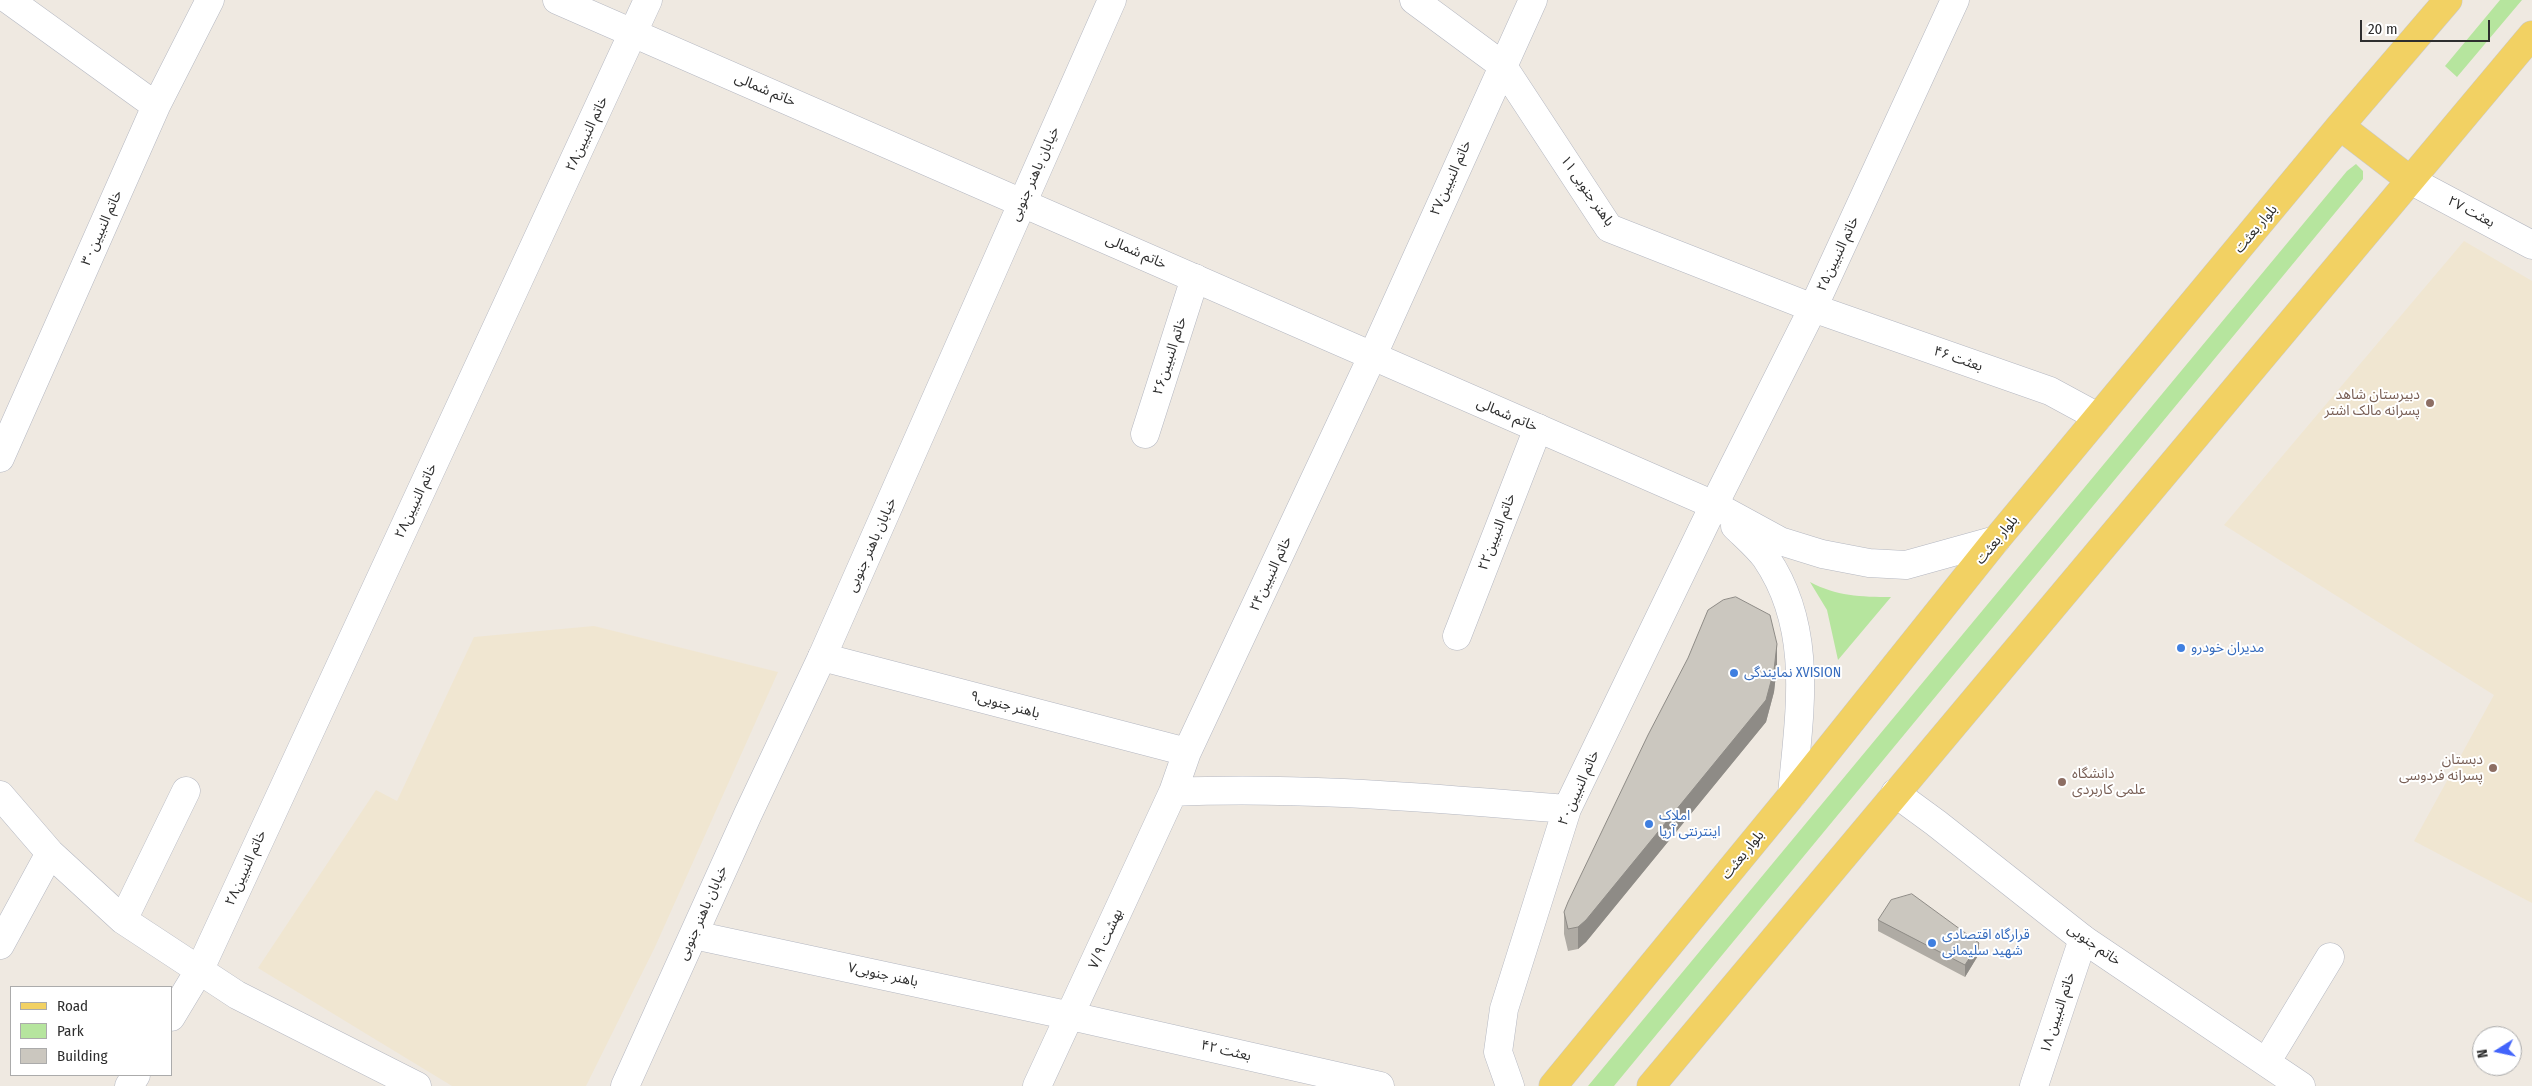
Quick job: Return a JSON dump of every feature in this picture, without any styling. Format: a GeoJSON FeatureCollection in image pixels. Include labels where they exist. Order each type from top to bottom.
{"type":"FeatureCollection","features":[{"type":"Feature","properties":{"kind":"main road","name":"بلوار بعثت"},"geometry":{"type":"LineString","coordinates":[[1553,1086],[1792,795],[1996,540],[2340,126],[2448,0]]}},
{"type":"Feature","properties":{"kind":"main road"},"geometry":{"type":"LineString","coordinates":[[1651,1086],[2532,36]]}},
{"type":"Feature","properties":{"kind":"main road"},"geometry":{"type":"LineString","coordinates":[[2340,126],[2410,180]]}},
{"type":"Feature","properties":{"kind":"street"},"geometry":{"type":"LineString","coordinates":[[9,0],[156,106]]}},
{"type":"Feature","properties":{"kind":"street","name":"خاتم النبیین۳۰"},"geometry":{"type":"LineString","coordinates":[[0,458],[156,106],[210,0]]}},
{"type":"Feature","properties":{"kind":"street","name":"خاتم شمالی"},"geometry":{"type":"LineString","coordinates":[[557,0],[1714,505],[1780,541],[1822,554],[1869,563],[1906,565],[1996,540]]}},
{"type":"Feature","properties":{"kind":"street","name":"خاتم النبیین۲۸"},"geometry":{"type":"LineString","coordinates":[[172,1015],[200,970],[648,0]]}},
{"type":"Feature","properties":{"kind":"street","name":"خیابان باهنر جنوبی"},"geometry":{"type":"LineString","coordinates":[[625,1086],[822,657],[1112,0]]}},
{"type":"Feature","properties":{"kind":"street","name":"باهنر جنوبی ۱۱"},"geometry":{"type":"LineString","coordinates":[[1414,0],[1502,66],[1609,228],[1814,308]]}},
{"type":"Feature","properties":{"kind":"street","name":"خاتم النبیین۲۷"},"geometry":{"type":"LineString","coordinates":[[1372,357],[1533,0]]}},
{"type":"Feature","properties":{"kind":"street","name":"خاتم النبیین۲۵"},"geometry":{"type":"LineString","coordinates":[[1714,505],[1814,308],[1955,0]]}},
{"type":"Feature","properties":{"kind":"street","name":"بعثت ۲۷"},"geometry":{"type":"LineString","coordinates":[[2410,180],[2532,244]]}},
{"type":"Feature","properties":{"kind":"street","name":"خاتم النبیین۲۶"},"geometry":{"type":"LineString","coordinates":[[1145,434],[1194,278]]}},
{"type":"Feature","properties":{"kind":"street","name":"بعثت ۴۶"},"geometry":{"type":"LineString","coordinates":[[1814,308],[2050,391],[2098,417]]}},
{"type":"Feature","properties":{"kind":"street","name":"خاتم النبیین۲۴"},"geometry":{"type":"LineString","coordinates":[[1173,792],[1187,752],[1372,357]]}},
{"type":"Feature","properties":{"kind":"street","name":"خاتم النبیین۲۲"},"geometry":{"type":"LineString","coordinates":[[1457,636],[1538,428]]}},
{"type":"Feature","properties":{"kind":"street"},"geometry":{"type":"LineString","coordinates":[[1714,505],[1766,558],[1791,604],[1799,644],[1800,690],[1792,795]]}},
{"type":"Feature","properties":{"kind":"street","name":"خاتم النبیین۲۰"},"geometry":{"type":"LineString","coordinates":[[1510,1086],[1498,1052],[1504,1009],[1567,809],[1714,505]]}},
{"type":"Feature","properties":{"kind":"street","name":"باهنر جنوبی۹"},"geometry":{"type":"LineString","coordinates":[[822,657],[1187,752]]}},
{"type":"Feature","properties":{"kind":"street"},"geometry":{"type":"LineString","coordinates":[[1173,792],[1231,790],[1373,795],[1567,809]]}},
{"type":"Feature","properties":{"kind":"street"},"geometry":{"type":"LineString","coordinates":[[123,920],[186,791]]}},
{"type":"Feature","properties":{"kind":"street","name":"بهشت ۷/۹"},"geometry":{"type":"LineString","coordinates":[[1037,1086],[1072,1016],[1173,792]]}},
{"type":"Feature","properties":{"kind":"street","name":"خاتم جنوبی"},"geometry":{"type":"LineString","coordinates":[[1895,793],[2083,939],[2267,1061],[2301,1086]]}},
{"type":"Feature","properties":{"kind":"street"},"geometry":{"type":"LineString","coordinates":[[0,795],[50,853],[123,920],[237,995],[417,1086]]}},
{"type":"Feature","properties":{"kind":"street"},"geometry":{"type":"LineString","coordinates":[[0,944],[50,853]]}},
{"type":"Feature","properties":{"kind":"street","name":"باهنر جنوبی۷"},"geometry":{"type":"LineString","coordinates":[[694,935],[1072,1016]]}},
{"type":"Feature","properties":{"kind":"street","name":"خاتم النبیین ۱۸"},"geometry":{"type":"LineString","coordinates":[[2034,1086],[2083,939]]}},
{"type":"Feature","properties":{"kind":"street"},"geometry":{"type":"LineString","coordinates":[[2267,1061],[2330,957]]}},
{"type":"Feature","properties":{"kind":"street","name":"بعثت ۴۲"},"geometry":{"type":"LineString","coordinates":[[1072,1016],[1380,1086]]}},
{"type":"Feature","properties":{"kind":"shaded area","name":"دبیرستان شاهد پسرانه مالک اشتر"},"geometry":{"type":"Polygon","coordinates":[[[2464,241],[2532,281],[2532,903],[2414,841],[2494,695],[2224,525],[2464,241]]]}},
{"type":"Feature","properties":{"kind":"shaded area"},"geometry":{"type":"Polygon","coordinates":[[[594,626],[778,672],[655,947],[586,1086],[452,1086],[258,968],[376,790],[397,801],[474,637],[594,626]]]}},
{"type":"Feature","properties":{"kind":"green space"},"geometry":{"type":"Polygon","coordinates":[[[2500,0],[2522,0],[2457,77],[2445,66],[2500,0]]]}},
{"type":"Feature","properties":{"kind":"green space"},"geometry":{"type":"Polygon","coordinates":[[[2356,164],[2363,171],[2363,179],[1614,1086],[1588,1086],[2347,171],[2356,164]]]}},
{"type":"Feature","properties":{"kind":"green space"},"geometry":{"type":"Polygon","coordinates":[[[1810,582],[1829,590],[1849,595],[1891,597],[1838,660],[1827,610],[1810,582]]]}},
{"type":"Feature","properties":{"kind":"building"},"geometry":{"type":"Polygon","coordinates":[[[1736,597],[1770,615],[1777,644],[1774,670],[1766,700],[1586,920],[1578,927],[1568,929],[1564,912],[1568,902],[1648,735],[1688,658],[1708,610],[1723,600],[1736,597]]]}},
{"type":"Feature","properties":{"kind":"building","name":"قرارگاه اقتصادی شهید سلیمانی"},"geometry":{"type":"Polygon","coordinates":[[[1912,894],[1979,943],[1965,965],[1878,920],[1891,900],[1912,894]]]}},
{"type":"Feature","properties":{"kind":"place","name":"دبیرستان شاهد پسرانه مالک اشتر"},"geometry":{"type":"Point","coordinates":[2430,403]}},
{"type":"Feature","properties":{"kind":"place","name":"مدیران خودرو"},"geometry":{"type":"Point","coordinates":[2181,648]}},
{"type":"Feature","properties":{"kind":"place","name":"نمایندگی XVISION"},"geometry":{"type":"Point","coordinates":[1734,673]}},
{"type":"Feature","properties":{"kind":"place","name":"دبستان پسرانه فردوسی"},"geometry":{"type":"Point","coordinates":[2493,768]}},
{"type":"Feature","properties":{"kind":"place","name":"دانشگاه علمی کاربردی"},"geometry":{"type":"Point","coordinates":[2062,782]}},
{"type":"Feature","properties":{"kind":"place","name":"املاک اینترنتی آریا"},"geometry":{"type":"Point","coordinates":[1649,824]}},
{"type":"Feature","properties":{"kind":"place","name":"قرارگاه اقتصادی شهید سلیمانی"},"geometry":{"type":"Point","coordinates":[1932,943]}}]}
